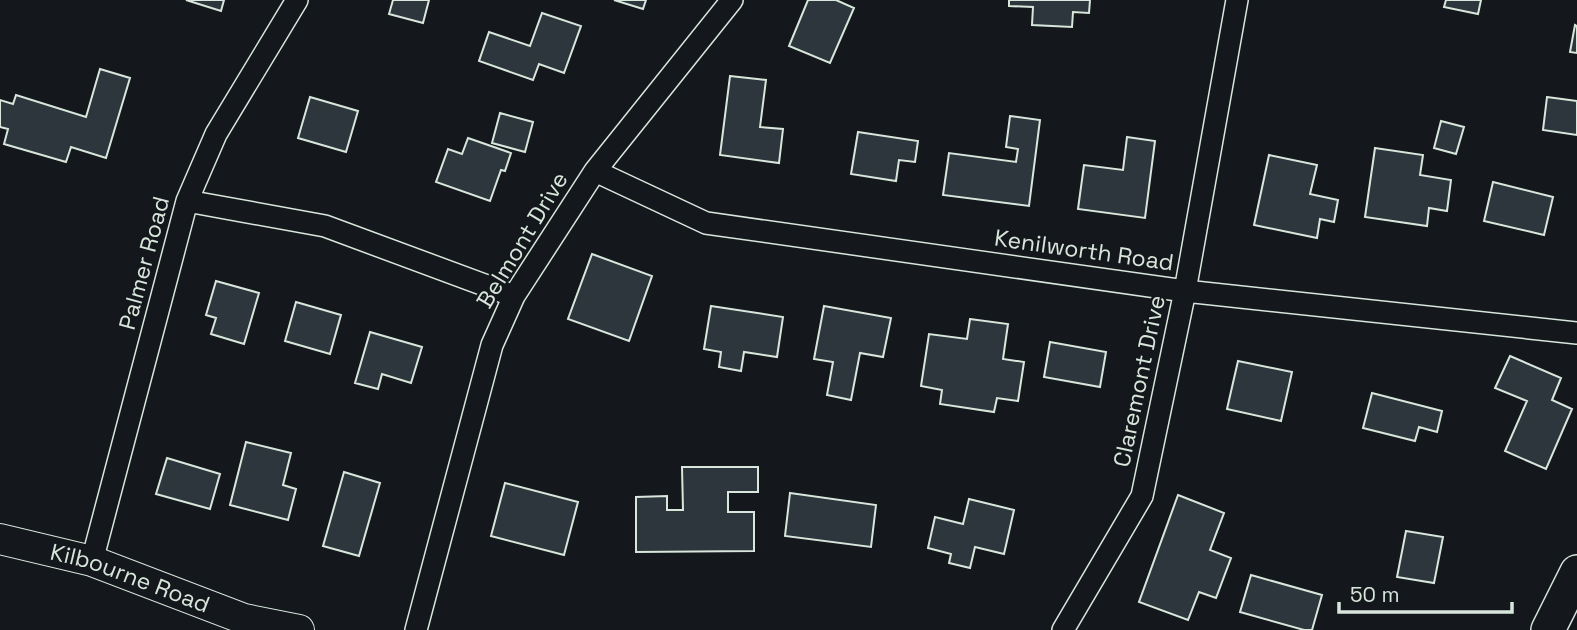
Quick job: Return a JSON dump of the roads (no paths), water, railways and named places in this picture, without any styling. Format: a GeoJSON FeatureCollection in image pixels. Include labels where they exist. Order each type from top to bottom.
{"type":"FeatureCollection","features":[{"type":"Feature","properties":{"kind":"main road"},"geometry":{"type":"LineString","coordinates":[[1548,630],[1577,572]]}},
{"type":"Feature","properties":{"kind":"street","name":"Palmer Road"},"geometry":{"type":"LineString","coordinates":[[92,561],[187,201],[216,134],[297,0]]}},
{"type":"Feature","properties":{"kind":"street","name":"Belmont Drive"},"geometry":{"type":"LineString","coordinates":[[416,630],[492,345],[514,296],[595,171],[732,0]]}},
{"type":"Feature","properties":{"kind":"street","name":"Claremont Drive"},"geometry":{"type":"LineString","coordinates":[[1063,630],[1142,496],[1185,291],[1237,0]]}},
{"type":"Feature","properties":{"kind":"street","name":"Kenilworth Road"},"geometry":{"type":"LineString","coordinates":[[595,171],[706,223],[1185,291],[1577,333]]}},
{"type":"Feature","properties":{"kind":"street"},"geometry":{"type":"LineString","coordinates":[[187,201],[325,226],[514,296]]}},
{"type":"Feature","properties":{"kind":"street","name":"Kilbourne Road"},"geometry":{"type":"LineString","coordinates":[[0,539],[92,561],[244,619],[299,630]]}}]}
